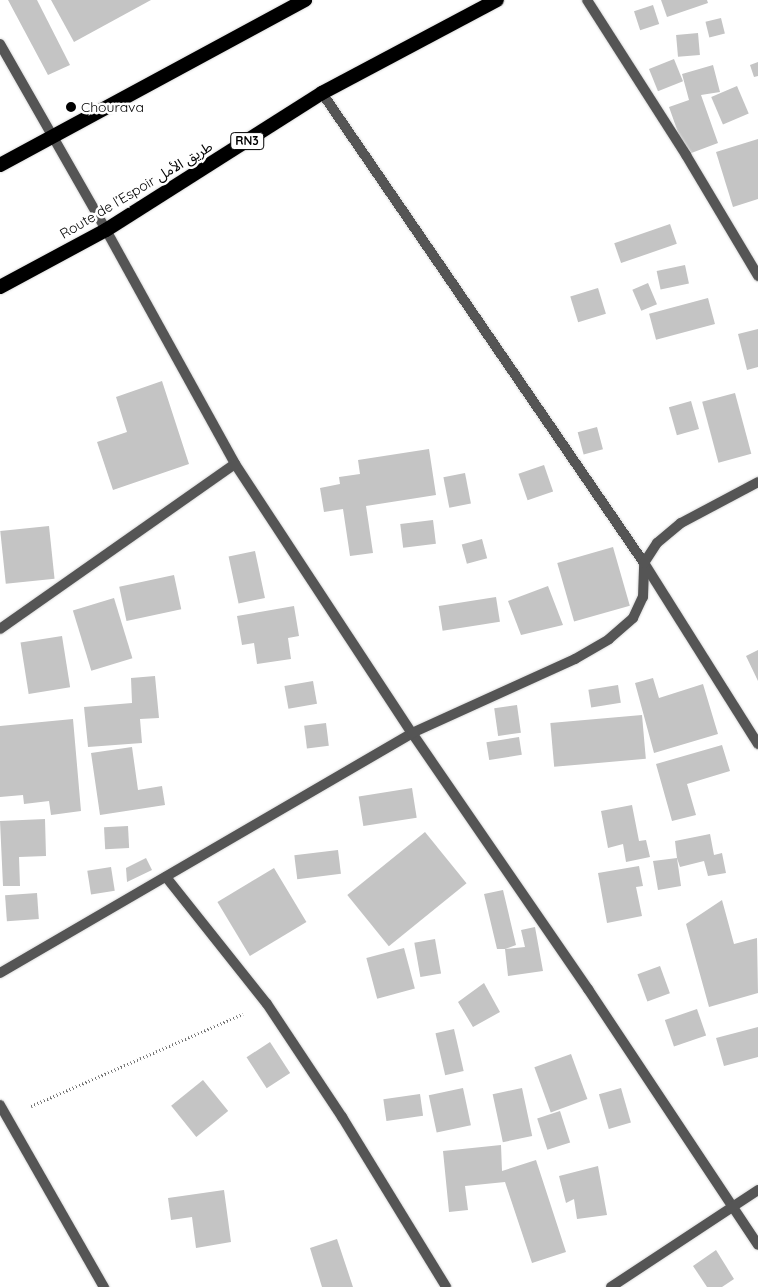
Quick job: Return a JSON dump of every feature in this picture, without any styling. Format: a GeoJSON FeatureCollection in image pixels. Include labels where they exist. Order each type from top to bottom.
{"type":"FeatureCollection","features":[{"type":"Feature","properties":{"kind":"highway"},"geometry":{"type":"LineString","coordinates":[[0,165],[52,134],[305,0]]}},
{"type":"Feature","properties":{"kind":"highway","name":"Route de l’Espoir طريق الأمل"},"geometry":{"type":"LineString","coordinates":[[0,287],[106,230],[322,93],[497,0]]}},
{"type":"Feature","properties":{"kind":"street"},"geometry":{"type":"LineString","coordinates":[[587,0],[686,155],[758,276]]}},
{"type":"Feature","properties":{"kind":"street"},"geometry":{"type":"LineString","coordinates":[[0,44],[106,230],[235,464],[412,733],[758,1245]]}},
{"type":"Feature","properties":{"kind":"street"},"geometry":{"type":"LineString","coordinates":[[322,93],[644,563],[758,744]]}},
{"type":"Feature","properties":{"kind":"street"},"geometry":{"type":"LineString","coordinates":[[0,629],[235,464]]}},
{"type":"Feature","properties":{"kind":"street"},"geometry":{"type":"LineString","coordinates":[[0,973],[412,733],[575,660],[608,639],[634,618],[643,597],[644,563],[658,542],[681,523],[758,482]]}},
{"type":"Feature","properties":{"kind":"street"},"geometry":{"type":"LineString","coordinates":[[166,877],[267,1004],[342,1117],[446,1287]]}},
{"type":"Feature","properties":{"kind":"street"},"geometry":{"type":"LineString","coordinates":[[0,1105],[104,1287]]}},
{"type":"Feature","properties":{"kind":"street"},"geometry":{"type":"LineString","coordinates":[[611,1287],[758,1190]]}},
{"type":"Feature","properties":{"kind":"path"},"geometry":{"type":"LineString","coordinates":[[6,1117],[267,1004]]}},
{"type":"Feature","properties":{"kind":"building"},"geometry":{"type":"Polygon","coordinates":[[[8,0],[37,0],[70,65],[48,75],[8,0]]]}},
{"type":"Feature","properties":{"kind":"building"},"geometry":{"type":"Polygon","coordinates":[[[51,0],[151,0],[74,42],[51,0]]]}},
{"type":"Feature","properties":{"kind":"building"},"geometry":{"type":"Polygon","coordinates":[[[661,0],[707,0],[708,3],[667,17],[661,0]]]}},
{"type":"Feature","properties":{"kind":"building"},"geometry":{"type":"Polygon","coordinates":[[[653,5],[659,24],[640,30],[634,11],[653,5]]]}},
{"type":"Feature","properties":{"kind":"building"},"geometry":{"type":"Polygon","coordinates":[[[721,18],[725,34],[709,37],[705,22],[721,18]]]}},
{"type":"Feature","properties":{"kind":"building"},"geometry":{"type":"Polygon","coordinates":[[[698,33],[700,55],[678,57],[676,35],[698,33]]]}},
{"type":"Feature","properties":{"kind":"building"},"geometry":{"type":"Polygon","coordinates":[[[674,59],[683,81],[658,91],[649,69],[674,59]]]}},
{"type":"Feature","properties":{"kind":"building"},"geometry":{"type":"Polygon","coordinates":[[[758,62],[758,76],[754,77],[750,65],[758,62]]]}},
{"type":"Feature","properties":{"kind":"building"},"geometry":{"type":"Polygon","coordinates":[[[713,65],[720,92],[701,95],[718,143],[686,155],[669,107],[689,100],[682,74],[713,65]]]}},
{"type":"Feature","properties":{"kind":"building"},"geometry":{"type":"Polygon","coordinates":[[[737,86],[749,114],[723,125],[711,97],[737,86]]]}},
{"type":"Feature","properties":{"kind":"building"},"geometry":{"type":"Polygon","coordinates":[[[758,139],[758,199],[733,207],[716,152],[758,139]]]}},
{"type":"Feature","properties":{"kind":"building"},"geometry":{"type":"Polygon","coordinates":[[[670,224],[677,244],[621,263],[614,243],[670,224]]]}},
{"type":"Feature","properties":{"kind":"building"},"geometry":{"type":"Polygon","coordinates":[[[685,265],[689,284],[661,290],[657,271],[685,265]]]}},
{"type":"Feature","properties":{"kind":"building"},"geometry":{"type":"Polygon","coordinates":[[[648,283],[657,304],[641,311],[632,290],[648,283]]]}},
{"type":"Feature","properties":{"kind":"building"},"geometry":{"type":"Polygon","coordinates":[[[598,288],[606,314],[578,322],[570,296],[598,288]]]}},
{"type":"Feature","properties":{"kind":"building"},"geometry":{"type":"Polygon","coordinates":[[[708,298],[715,324],[656,340],[649,314],[708,298]]]}},
{"type":"Feature","properties":{"kind":"building"},"geometry":{"type":"Polygon","coordinates":[[[758,329],[758,367],[747,370],[738,334],[758,329]]]}},
{"type":"Feature","properties":{"kind":"building"},"geometry":{"type":"Polygon","coordinates":[[[162,381],[189,464],[113,490],[97,442],[127,432],[116,397],[162,381]]]}},
{"type":"Feature","properties":{"kind":"building"},"geometry":{"type":"Polygon","coordinates":[[[735,393],[751,454],[718,463],[702,402],[735,393]]]}},
{"type":"Feature","properties":{"kind":"building"},"geometry":{"type":"Polygon","coordinates":[[[691,401],[699,429],[677,435],[669,407],[691,401]]]}},
{"type":"Feature","properties":{"kind":"building"},"geometry":{"type":"Polygon","coordinates":[[[597,427],[603,449],[584,454],[578,432],[597,427]]]}},
{"type":"Feature","properties":{"kind":"building"},"geometry":{"type":"Polygon","coordinates":[[[429,449],[436,495],[366,506],[373,553],[350,556],[343,509],[324,512],[320,488],[340,484],[339,477],[360,474],[358,460],[429,449]]]}},
{"type":"Feature","properties":{"kind":"building"},"geometry":{"type":"Polygon","coordinates":[[[544,465],[553,491],[528,500],[518,474],[544,465]]]}},
{"type":"Feature","properties":{"kind":"building"},"geometry":{"type":"Polygon","coordinates":[[[465,473],[471,503],[449,508],[443,477],[465,473]]]}},
{"type":"Feature","properties":{"kind":"building"},"geometry":{"type":"Polygon","coordinates":[[[433,520],[436,544],[403,548],[400,524],[433,520]]]}},
{"type":"Feature","properties":{"kind":"building"},"geometry":{"type":"Polygon","coordinates":[[[49,526],[55,579],[6,584],[0,531],[49,526]]]}},
{"type":"Feature","properties":{"kind":"building"},"geometry":{"type":"Polygon","coordinates":[[[482,539],[487,558],[467,564],[462,544],[482,539]]]}},
{"type":"Feature","properties":{"kind":"building"},"geometry":{"type":"Polygon","coordinates":[[[613,547],[630,606],[574,622],[557,563],[613,547]]]}},
{"type":"Feature","properties":{"kind":"building"},"geometry":{"type":"Polygon","coordinates":[[[255,551],[265,598],[239,604],[229,557],[255,551]]]}},
{"type":"Feature","properties":{"kind":"building"},"geometry":{"type":"Polygon","coordinates":[[[174,575],[181,609],[127,621],[119,587],[174,575]]]}},
{"type":"Feature","properties":{"kind":"building"},"geometry":{"type":"Polygon","coordinates":[[[548,586],[563,625],[521,635],[508,601],[548,586]]]}},
{"type":"Feature","properties":{"kind":"building"},"geometry":{"type":"Polygon","coordinates":[[[496,597],[500,622],[443,631],[439,606],[496,597]]]}},
{"type":"Feature","properties":{"kind":"building"},"geometry":{"type":"Polygon","coordinates":[[[114,598],[132,658],[91,671],[73,611],[114,598]]]}},
{"type":"Feature","properties":{"kind":"building"},"geometry":{"type":"Polygon","coordinates":[[[294,606],[299,636],[288,638],[291,659],[257,664],[254,643],[242,645],[237,616],[294,606]]]}},
{"type":"Feature","properties":{"kind":"building"},"geometry":{"type":"Polygon","coordinates":[[[62,636],[70,687],[29,694],[21,643],[62,636]]]}},
{"type":"Feature","properties":{"kind":"building"},"geometry":{"type":"Polygon","coordinates":[[[758,650],[758,681],[746,656],[758,650]]]}},
{"type":"Feature","properties":{"kind":"building"},"geometry":{"type":"Polygon","coordinates":[[[155,676],[159,718],[140,719],[142,743],[88,747],[84,707],[132,703],[131,678],[155,676]]]}},
{"type":"Feature","properties":{"kind":"building"},"geometry":{"type":"Polygon","coordinates":[[[653,678],[659,698],[703,684],[718,734],[654,753],[635,683],[653,678]]]}},
{"type":"Feature","properties":{"kind":"building"},"geometry":{"type":"Polygon","coordinates":[[[313,681],[317,704],[288,709],[284,686],[313,681]]]}},
{"type":"Feature","properties":{"kind":"building"},"geometry":{"type":"Polygon","coordinates":[[[618,685],[621,703],[591,707],[588,690],[618,685]]]}},
{"type":"Feature","properties":{"kind":"building"},"geometry":{"type":"Polygon","coordinates":[[[517,705],[521,733],[498,736],[494,708],[517,705]]]}},
{"type":"Feature","properties":{"kind":"building"},"geometry":{"type":"Polygon","coordinates":[[[642,715],[646,759],[554,767],[550,723],[642,715]]]}},
{"type":"Feature","properties":{"kind":"building"},"geometry":{"type":"Polygon","coordinates":[[[73,719],[81,811],[51,815],[49,801],[24,804],[23,795],[0,797],[0,726],[73,719]]]}},
{"type":"Feature","properties":{"kind":"building"},"geometry":{"type":"Polygon","coordinates":[[[326,723],[329,746],[307,749],[304,726],[326,723]]]}},
{"type":"Feature","properties":{"kind":"building"},"geometry":{"type":"Polygon","coordinates":[[[519,737],[522,755],[489,760],[486,742],[519,737]]]}},
{"type":"Feature","properties":{"kind":"building"},"geometry":{"type":"Polygon","coordinates":[[[722,745],[730,771],[687,784],[696,815],[672,821],[656,764],[722,745]]]}},
{"type":"Feature","properties":{"kind":"building"},"geometry":{"type":"Polygon","coordinates":[[[132,747],[138,790],[162,786],[165,805],[100,815],[91,753],[132,747]]]}},
{"type":"Feature","properties":{"kind":"building"},"geometry":{"type":"Polygon","coordinates":[[[412,788],[417,818],[363,826],[359,796],[412,788]]]}},
{"type":"Feature","properties":{"kind":"building"},"geometry":{"type":"Polygon","coordinates":[[[632,805],[639,841],[646,840],[650,857],[626,862],[623,844],[608,848],[601,811],[632,805]]]}},
{"type":"Feature","properties":{"kind":"building"},"geometry":{"type":"Polygon","coordinates":[[[45,819],[46,856],[19,857],[20,886],[3,886],[0,821],[45,819]]]}},
{"type":"Feature","properties":{"kind":"building"},"geometry":{"type":"Polygon","coordinates":[[[128,826],[129,848],[105,849],[104,827],[128,826]]]}},
{"type":"Feature","properties":{"kind":"building"},"geometry":{"type":"Polygon","coordinates":[[[425,832],[467,883],[389,946],[347,895],[425,832]]]}},
{"type":"Feature","properties":{"kind":"building"},"geometry":{"type":"Polygon","coordinates":[[[710,834],[714,855],[722,853],[726,873],[708,876],[704,861],[680,867],[675,841],[710,834]]]}},
{"type":"Feature","properties":{"kind":"building"},"geometry":{"type":"Polygon","coordinates":[[[338,850],[341,874],[297,879],[294,855],[338,850]]]}},
{"type":"Feature","properties":{"kind":"building"},"geometry":{"type":"Polygon","coordinates":[[[146,858],[152,870],[127,882],[126,868],[146,858]]]}},
{"type":"Feature","properties":{"kind":"building"},"geometry":{"type":"Polygon","coordinates":[[[677,858],[681,886],[658,890],[653,861],[677,858]]]}},
{"type":"Feature","properties":{"kind":"building"},"geometry":{"type":"Polygon","coordinates":[[[639,866],[643,886],[636,887],[642,916],[607,923],[598,873],[639,866]]]}},
{"type":"Feature","properties":{"kind":"building"},"geometry":{"type":"Polygon","coordinates":[[[111,867],[115,891],[91,894],[87,871],[111,867]]]}},
{"type":"Feature","properties":{"kind":"building"},"geometry":{"type":"Polygon","coordinates":[[[274,868],[306,922],[250,956],[217,902],[274,868]]]}},
{"type":"Feature","properties":{"kind":"building"},"geometry":{"type":"Polygon","coordinates":[[[503,890],[516,945],[505,949],[497,949],[484,894],[503,890]]]}},
{"type":"Feature","properties":{"kind":"building"},"geometry":{"type":"Polygon","coordinates":[[[37,893],[39,919],[7,921],[5,895],[37,893]]]}},
{"type":"Feature","properties":{"kind":"building"},"geometry":{"type":"Polygon","coordinates":[[[722,900],[734,944],[757,938],[758,993],[709,1007],[686,924],[722,900]]]}},
{"type":"Feature","properties":{"kind":"building"},"geometry":{"type":"Polygon","coordinates":[[[535,927],[543,971],[508,976],[505,949],[525,947],[521,930],[535,927]]]}},
{"type":"Feature","properties":{"kind":"building"},"geometry":{"type":"Polygon","coordinates":[[[435,939],[441,973],[420,977],[414,943],[435,939]]]}},
{"type":"Feature","properties":{"kind":"building"},"geometry":{"type":"Polygon","coordinates":[[[404,948],[415,989],[377,999],[366,958],[404,948]]]}},
{"type":"Feature","properties":{"kind":"building"},"geometry":{"type":"Polygon","coordinates":[[[660,966],[670,993],[647,1001],[637,974],[660,966]]]}},
{"type":"Feature","properties":{"kind":"building"},"geometry":{"type":"Polygon","coordinates":[[[484,983],[500,1012],[473,1027],[458,1002],[484,983]]]}},
{"type":"Feature","properties":{"kind":"building"},"geometry":{"type":"Polygon","coordinates":[[[697,1009],[706,1035],[674,1047],[665,1020],[697,1009]]]}},
{"type":"Feature","properties":{"kind":"building"},"geometry":{"type":"Polygon","coordinates":[[[758,1027],[758,1057],[724,1066],[716,1038],[758,1027]]]}},
{"type":"Feature","properties":{"kind":"building"},"geometry":{"type":"Polygon","coordinates":[[[454,1029],[464,1071],[445,1075],[435,1033],[454,1029]]]}},
{"type":"Feature","properties":{"kind":"building"},"geometry":{"type":"Polygon","coordinates":[[[270,1042],[290,1073],[267,1088],[247,1057],[270,1042]]]}},
{"type":"Feature","properties":{"kind":"building"},"geometry":{"type":"Polygon","coordinates":[[[571,1054],[587,1099],[551,1112],[534,1067],[571,1054]]]}},
{"type":"Feature","properties":{"kind":"building"},"geometry":{"type":"Polygon","coordinates":[[[203,1080],[228,1111],[196,1137],[171,1106],[203,1080]]]}},
{"type":"Feature","properties":{"kind":"building"},"geometry":{"type":"Polygon","coordinates":[[[463,1088],[471,1125],[437,1132],[429,1095],[463,1088]]]}},
{"type":"Feature","properties":{"kind":"building"},"geometry":{"type":"Polygon","coordinates":[[[522,1088],[532,1136],[503,1142],[493,1094],[522,1088]]]}},
{"type":"Feature","properties":{"kind":"building"},"geometry":{"type":"Polygon","coordinates":[[[621,1088],[631,1123],[609,1129],[599,1094],[621,1088]]]}},
{"type":"Feature","properties":{"kind":"building"},"geometry":{"type":"Polygon","coordinates":[[[420,1094],[423,1116],[386,1121],[383,1099],[420,1094]]]}},
{"type":"Feature","properties":{"kind":"building"},"geometry":{"type":"Polygon","coordinates":[[[560,1111],[570,1142],[547,1150],[537,1118],[560,1111]]]}},
{"type":"Feature","properties":{"kind":"building"},"geometry":{"type":"Polygon","coordinates":[[[501,1145],[502,1171],[536,1160],[566,1252],[532,1263],[505,1182],[465,1186],[468,1210],[449,1212],[443,1151],[501,1145]]]}},
{"type":"Feature","properties":{"kind":"building"},"geometry":{"type":"Polygon","coordinates":[[[598,1166],[607,1215],[577,1219],[574,1199],[566,1203],[559,1176],[598,1166]]]}},
{"type":"Feature","properties":{"kind":"building"},"geometry":{"type":"Polygon","coordinates":[[[224,1190],[231,1242],[196,1248],[192,1217],[171,1220],[168,1198],[224,1190]]]}},
{"type":"Feature","properties":{"kind":"building"},"geometry":{"type":"Polygon","coordinates":[[[337,1239],[353,1287],[322,1287],[310,1248],[337,1239]]]}},
{"type":"Feature","properties":{"kind":"building"},"geometry":{"type":"Polygon","coordinates":[[[716,1250],[734,1279],[722,1287],[707,1287],[693,1266],[716,1250]]]}},
{"type":"Feature","properties":{"kind":"place","name":"Chourava"},"geometry":{"type":"Point","coordinates":[71,107]}}]}
